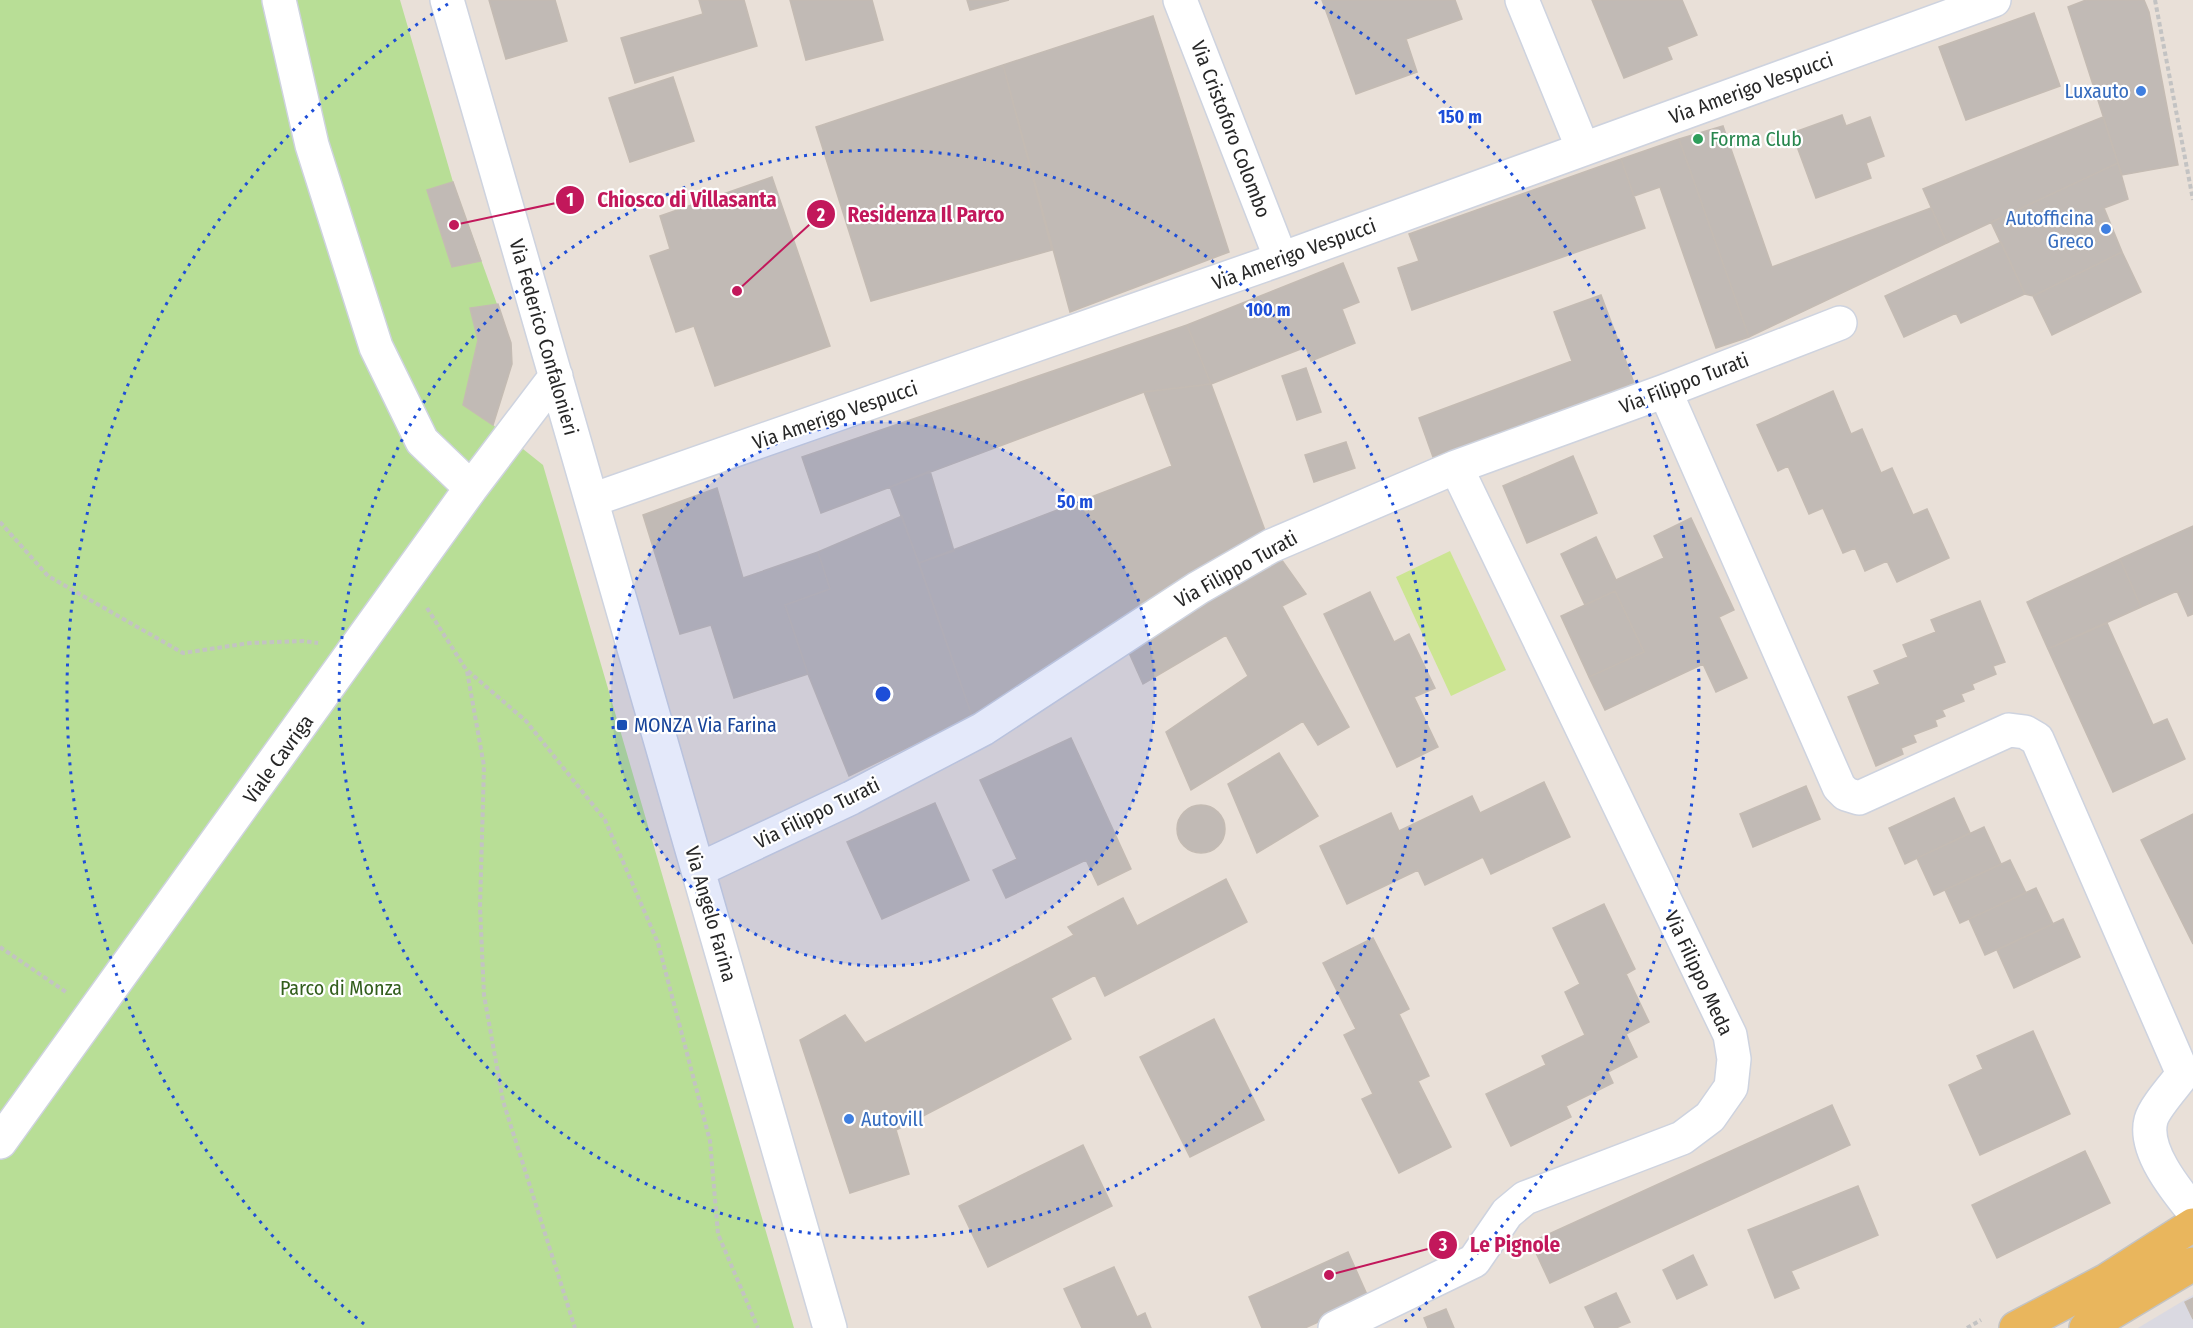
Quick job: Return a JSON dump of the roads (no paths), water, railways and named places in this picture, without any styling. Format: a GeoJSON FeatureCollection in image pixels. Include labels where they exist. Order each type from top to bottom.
{"type":"FeatureCollection","features":[{"type":"Feature","properties":{"kind":"main road"},"geometry":{"type":"LineString","coordinates":[[2016,1328],[2107,1280],[2193,1225]]}},
{"type":"Feature","properties":{"kind":"main road"},"geometry":{"type":"LineString","coordinates":[[2086,1328],[2193,1264]]}},
{"type":"Feature","properties":{"kind":"street"},"geometry":{"type":"LineString","coordinates":[[279,0],[312,145],[376,347],[422,441],[471,488]]}},
{"type":"Feature","properties":{"kind":"street","name":"Via Federico Confalonieri"},"geometry":{"type":"LineString","coordinates":[[447,0],[592,500]]}},
{"type":"Feature","properties":{"kind":"street","name":"Via Cristoforo Colombo"},"geometry":{"type":"LineString","coordinates":[[1180,0],[1281,259]]}},
{"type":"Feature","properties":{"kind":"street"},"geometry":{"type":"LineString","coordinates":[[1522,0],[1583,149]]}},
{"type":"Feature","properties":{"kind":"street","name":"Via Amerigo Vespucci"},"geometry":{"type":"LineString","coordinates":[[592,500],[1281,259],[1994,0]]}},
{"type":"Feature","properties":{"kind":"street","name":"Via Filippo Turati"},"geometry":{"type":"LineString","coordinates":[[698,870],[851,798],[983,729],[1198,588],[1271,546],[1456,467],[1665,391],[1840,322]]}},
{"type":"Feature","properties":{"kind":"street","name":"Viale Cavriga"},"geometry":{"type":"LineString","coordinates":[[0,1142],[471,488],[556,376]]}},
{"type":"Feature","properties":{"kind":"street"},"geometry":{"type":"LineString","coordinates":[[1665,391],[1839,787],[1846,794],[1859,798],[2009,730],[2025,732],[2037,739],[2183,1074],[2151,1120],[2152,1148],[2168,1181],[2193,1211]]}},
{"type":"Feature","properties":{"kind":"street","name":"Via Filippo Meda"},"geometry":{"type":"LineString","coordinates":[[1335,1328],[1474,1261],[1507,1213],[1525,1198],[1682,1138],[1710,1118],[1731,1087],[1734,1059],[1730,1035],[1456,467]]}},
{"type":"Feature","properties":{"kind":"street","name":"Via Angelo Farina"},"geometry":{"type":"LineString","coordinates":[[592,500],[830,1328]]}},
{"type":"Feature","properties":{"kind":"place","name":"Luxauto"},"geometry":{"type":"Point","coordinates":[2141,91]}},
{"type":"Feature","properties":{"kind":"place","name":"Forma Club"},"geometry":{"type":"Point","coordinates":[1698,139]}},
{"type":"Feature","properties":{"kind":"place","name":"Chiosco di Villasanta"},"geometry":{"type":"Point","coordinates":[454,225]}},
{"type":"Feature","properties":{"kind":"place","name":"Autofficina Greco"},"geometry":{"type":"Point","coordinates":[2106,229]}},
{"type":"Feature","properties":{"kind":"place","name":"Residenza Il Parco"},"geometry":{"type":"Point","coordinates":[737,291]}},
{"type":"Feature","properties":{"kind":"place","name":"MONZA Via Farina"},"geometry":{"type":"Point","coordinates":[622,725]}},
{"type":"Feature","properties":{"kind":"place","name":"Autovill"},"geometry":{"type":"Point","coordinates":[849,1119]}},
{"type":"Feature","properties":{"kind":"place","name":"Le Pignole"},"geometry":{"type":"Point","coordinates":[1329,1275]}},
{"type":"Feature","properties":{"kind":"park label","name":"Parco di Monza"},"geometry":{"type":"Point","coordinates":[341,988]}}]}
